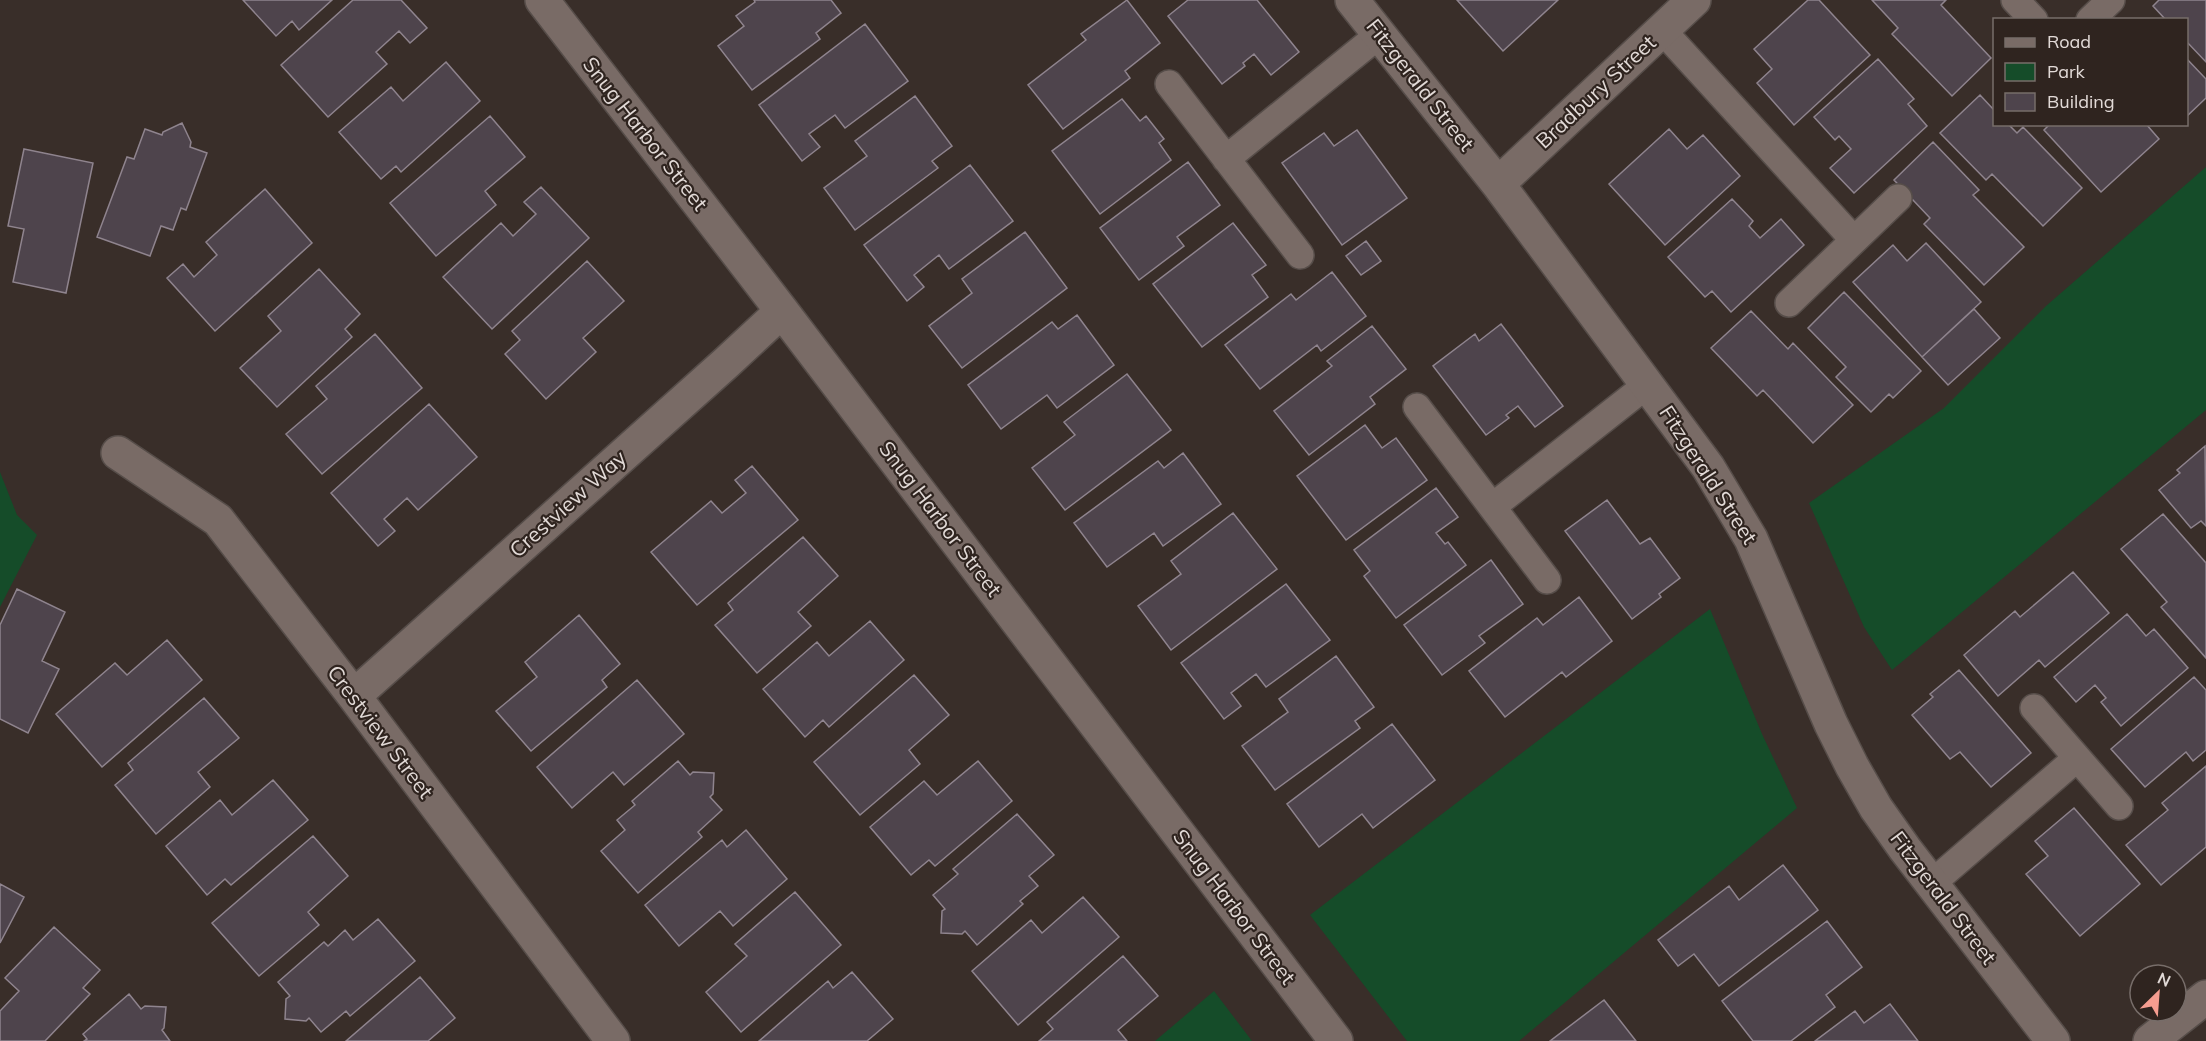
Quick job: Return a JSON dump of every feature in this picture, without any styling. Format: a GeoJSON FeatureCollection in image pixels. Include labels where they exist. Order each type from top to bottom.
{"type":"FeatureCollection","features":[{"type":"Feature","properties":{"kind":"street","name":"Snug Harbor Street"},"geometry":{"type":"LineString","coordinates":[[542,0],[782,311],[1336,1041]]}},
{"type":"Feature","properties":{"kind":"street","name":"Fitzgerald Street"},"geometry":{"type":"LineString","coordinates":[[1353,0],[1498,184],[1708,467],[1731,503],[1769,575],[1831,724],[1876,808],[1931,884],[2053,1041]]}},
{"type":"Feature","properties":{"kind":"street","name":"Bradbury Street"},"geometry":{"type":"LineString","coordinates":[[1498,184],[1694,0]]}},
{"type":"Feature","properties":{"kind":"street","name":"Crestview Way"},"geometry":{"type":"LineString","coordinates":[[354,696],[782,311]]}},
{"type":"Feature","properties":{"kind":"street","name":"Crestview Street"},"geometry":{"type":"LineString","coordinates":[[118,453],[218,520],[354,696],[613,1041]]}},
{"type":"Feature","properties":{"kind":"street"},"geometry":{"type":"LineString","coordinates":[[2150,1041],[2206,997]]}},
{"type":"Feature","properties":{"kind":"lane"},"geometry":{"type":"LineString","coordinates":[[2015,0],[2032,18]]}},
{"type":"Feature","properties":{"kind":"lane"},"geometry":{"type":"LineString","coordinates":[[2092,18],[2111,0]]}},
{"type":"Feature","properties":{"kind":"lane"},"geometry":{"type":"LineString","coordinates":[[1662,30],[1854,240]]}},
{"type":"Feature","properties":{"kind":"lane"},"geometry":{"type":"LineString","coordinates":[[1226,159],[1380,34]]}},
{"type":"Feature","properties":{"kind":"lane"},"geometry":{"type":"LineString","coordinates":[[1169,84],[1300,255]]}},
{"type":"Feature","properties":{"kind":"lane"},"geometry":{"type":"LineString","coordinates":[[1789,303],[1898,198]]}},
{"type":"Feature","properties":{"kind":"lane"},"geometry":{"type":"LineString","coordinates":[[1492,507],[1648,384]]}},
{"type":"Feature","properties":{"kind":"lane"},"geometry":{"type":"LineString","coordinates":[[1417,407],[1547,580]]}},
{"type":"Feature","properties":{"kind":"lane"},"geometry":{"type":"LineString","coordinates":[[2034,708],[2118,806]]}},
{"type":"Feature","properties":{"kind":"lane"},"geometry":{"type":"LineString","coordinates":[[1931,884],[2077,758]]}},
{"type":"Feature","properties":{"kind":"green space"},"geometry":{"type":"Polygon","coordinates":[[[2206,167],[2206,410],[1892,670],[1864,627],[1809,503],[1944,408],[2046,306],[2206,167]]]}},
{"type":"Feature","properties":{"kind":"green space"},"geometry":{"type":"Polygon","coordinates":[[[0,472],[17,515],[37,535],[0,607],[0,472]]]}},
{"type":"Feature","properties":{"kind":"green space"},"geometry":{"type":"Polygon","coordinates":[[[1710,609],[1762,734],[1797,808],[1519,1041],[1407,1041],[1310,915],[1710,609]]]}},
{"type":"Feature","properties":{"kind":"green space"},"geometry":{"type":"Polygon","coordinates":[[[1214,991],[1252,1041],[1155,1041],[1214,991]]]}},
{"type":"Feature","properties":{"kind":"building"},"geometry":{"type":"Polygon","coordinates":[[[243,0],[332,0],[299,30],[292,21],[276,36],[243,0]]]}},
{"type":"Feature","properties":{"kind":"building"},"geometry":{"type":"Polygon","coordinates":[[[353,0],[401,0],[427,28],[410,43],[399,31],[376,52],[387,64],[328,117],[281,65],[353,0]]]}},
{"type":"Feature","properties":{"kind":"building"},"geometry":{"type":"Polygon","coordinates":[[[754,0],[831,0],[841,13],[816,33],[820,39],[752,90],[718,46],[744,26],[736,16],[755,2],[754,0]]]}},
{"type":"Feature","properties":{"kind":"building"},"geometry":{"type":"Polygon","coordinates":[[[1127,0],[1160,43],[1125,71],[1130,78],[1063,129],[1028,85],[1086,40],[1081,34],[1127,0]]]}},
{"type":"Feature","properties":{"kind":"building"},"geometry":{"type":"Polygon","coordinates":[[[1188,0],[1257,0],[1299,52],[1271,75],[1254,54],[1243,63],[1245,66],[1222,84],[1168,16],[1188,0]]]}},
{"type":"Feature","properties":{"kind":"building"},"geometry":{"type":"Polygon","coordinates":[[[1457,0],[1558,0],[1503,51],[1457,0]]]}},
{"type":"Feature","properties":{"kind":"building"},"geometry":{"type":"Polygon","coordinates":[[[1808,0],[1819,0],[1870,55],[1794,125],[1757,83],[1772,69],[1754,49],[1808,0]]]}},
{"type":"Feature","properties":{"kind":"building"},"geometry":{"type":"Polygon","coordinates":[[[1872,0],[1946,0],[1941,5],[1991,58],[1952,96],[1892,34],[1898,28],[1872,0]]]}},
{"type":"Feature","properties":{"kind":"building"},"geometry":{"type":"Polygon","coordinates":[[[2159,0],[2206,0],[2206,62],[2188,43],[2188,18],[2164,18],[2153,6],[2159,0]]]}},
{"type":"Feature","properties":{"kind":"building"},"geometry":{"type":"Polygon","coordinates":[[[865,24],[908,81],[845,128],[835,115],[809,134],[820,147],[802,161],[759,105],[865,24]]]}},
{"type":"Feature","properties":{"kind":"building"},"geometry":{"type":"Polygon","coordinates":[[[1878,59],[1914,99],[1908,104],[1927,126],[1854,193],[1830,168],[1851,149],[1839,136],[1835,140],[1814,117],[1878,59]]]}},
{"type":"Feature","properties":{"kind":"building"},"geometry":{"type":"Polygon","coordinates":[[[2188,60],[2206,79],[2206,98],[2188,115],[2188,60]]]}},
{"type":"Feature","properties":{"kind":"building"},"geometry":{"type":"Polygon","coordinates":[[[446,62],[480,101],[401,172],[396,166],[381,179],[339,132],[391,87],[403,101],[446,62]]]}},
{"type":"Feature","properties":{"kind":"building"},"geometry":{"type":"Polygon","coordinates":[[[1980,95],[1993,109],[1993,126],[2010,126],[2017,133],[2023,127],[2082,188],[2043,226],[1992,174],[1986,180],[1940,133],[1980,95]]]}},
{"type":"Feature","properties":{"kind":"building"},"geometry":{"type":"Polygon","coordinates":[[[915,96],[952,146],[932,161],[938,168],[855,230],[824,188],[867,156],[855,141],[915,96]]]}},
{"type":"Feature","properties":{"kind":"building"},"geometry":{"type":"Polygon","coordinates":[[[1122,99],[1140,121],[1146,116],[1164,139],[1159,143],[1171,160],[1100,214],[1052,151],[1122,99]]]}},
{"type":"Feature","properties":{"kind":"building"},"geometry":{"type":"Polygon","coordinates":[[[490,116],[525,157],[485,191],[496,205],[436,256],[390,203],[490,116]]]}},
{"type":"Feature","properties":{"kind":"building"},"geometry":{"type":"Polygon","coordinates":[[[182,123],[191,142],[190,147],[207,153],[186,210],[181,208],[173,230],[161,226],[150,256],[97,237],[127,157],[134,159],[145,129],[162,135],[163,132],[182,123]]]}},
{"type":"Feature","properties":{"kind":"building"},"geometry":{"type":"Polygon","coordinates":[[[2048,126],[2148,126],[2159,139],[2101,192],[2044,130],[2048,126]]]}},
{"type":"Feature","properties":{"kind":"building"},"geometry":{"type":"Polygon","coordinates":[[[1669,129],[1687,149],[1703,135],[1740,176],[1665,245],[1609,184],[1669,129]]]}},
{"type":"Feature","properties":{"kind":"building"},"geometry":{"type":"Polygon","coordinates":[[[1357,130],[1407,198],[1342,245],[1282,163],[1324,133],[1334,146],[1357,130]]]}},
{"type":"Feature","properties":{"kind":"building"},"geometry":{"type":"Polygon","coordinates":[[[1933,142],[1979,190],[1973,195],[2024,247],[1984,285],[1924,224],[1930,218],[1894,180],[1933,142]]]}},
{"type":"Feature","properties":{"kind":"building"},"geometry":{"type":"Polygon","coordinates":[[[24,149],[93,163],[66,293],[13,282],[24,229],[8,226],[24,149]]]}},
{"type":"Feature","properties":{"kind":"building"},"geometry":{"type":"Polygon","coordinates":[[[1188,162],[1220,205],[1177,237],[1184,246],[1139,280],[1100,228],[1188,162]]]}},
{"type":"Feature","properties":{"kind":"building"},"geometry":{"type":"Polygon","coordinates":[[[970,165],[1013,221],[949,269],[939,255],[914,275],[924,287],[907,301],[864,245],[970,165]]]}},
{"type":"Feature","properties":{"kind":"building"},"geometry":{"type":"Polygon","coordinates":[[[541,187],[589,238],[492,329],[443,277],[501,223],[513,236],[536,214],[524,202],[541,187]]]}},
{"type":"Feature","properties":{"kind":"building"},"geometry":{"type":"Polygon","coordinates":[[[265,189],[312,243],[215,331],[167,278],[183,264],[194,277],[217,255],[206,242],[265,189]]]}},
{"type":"Feature","properties":{"kind":"building"},"geometry":{"type":"Polygon","coordinates":[[[1732,199],[1753,221],[1749,226],[1760,238],[1781,219],[1804,245],[1731,312],[1712,291],[1705,297],[1668,257],[1732,199]]]}},
{"type":"Feature","properties":{"kind":"building"},"geometry":{"type":"Polygon","coordinates":[[[1233,223],[1266,265],[1252,275],[1268,297],[1202,347],[1153,284],[1233,223]]]}},
{"type":"Feature","properties":{"kind":"building"},"geometry":{"type":"Polygon","coordinates":[[[1025,232],[1067,288],[962,368],[929,326],[972,293],[962,279],[1025,232]]]}},
{"type":"Feature","properties":{"kind":"building"},"geometry":{"type":"Polygon","coordinates":[[[1366,241],[1381,261],[1361,275],[1346,256],[1366,241]]]}},
{"type":"Feature","properties":{"kind":"building"},"geometry":{"type":"Polygon","coordinates":[[[1926,243],[1981,302],[1922,357],[1853,282],[1893,245],[1907,261],[1926,243]]]}},
{"type":"Feature","properties":{"kind":"building"},"geometry":{"type":"Polygon","coordinates":[[[587,261],[624,301],[583,338],[596,352],[546,399],[505,354],[520,340],[512,331],[587,261]]]}},
{"type":"Feature","properties":{"kind":"building"},"geometry":{"type":"Polygon","coordinates":[[[319,269],[360,314],[345,329],[352,337],[277,407],[240,368],[281,331],[268,316],[319,269]]]}},
{"type":"Feature","properties":{"kind":"building"},"geometry":{"type":"Polygon","coordinates":[[[1332,272],[1366,316],[1321,351],[1317,345],[1260,389],[1225,345],[1291,294],[1296,300],[1332,272]]]}},
{"type":"Feature","properties":{"kind":"building"},"geometry":{"type":"Polygon","coordinates":[[[1844,292],[1921,371],[1893,398],[1889,394],[1871,412],[1836,377],[1846,367],[1808,328],[1844,292]]]}},
{"type":"Feature","properties":{"kind":"building"},"geometry":{"type":"Polygon","coordinates":[[[1974,309],[2000,338],[1948,385],[1922,357],[1974,309]]]}},
{"type":"Feature","properties":{"kind":"building"},"geometry":{"type":"Polygon","coordinates":[[[1751,311],[1788,349],[1793,343],[1853,405],[1813,443],[1763,390],[1757,396],[1711,348],[1751,311]]]}},
{"type":"Feature","properties":{"kind":"building"},"geometry":{"type":"Polygon","coordinates":[[[1077,315],[1114,365],[1057,408],[1047,395],[1001,429],[968,385],[1052,322],[1058,329],[1077,315]]]}},
{"type":"Feature","properties":{"kind":"building"},"geometry":{"type":"Polygon","coordinates":[[[1501,324],[1563,406],[1535,427],[1518,406],[1506,415],[1509,418],[1486,435],[1433,366],[1475,334],[1479,341],[1501,324]]]}},
{"type":"Feature","properties":{"kind":"building"},"geometry":{"type":"Polygon","coordinates":[[[1372,326],[1406,369],[1370,397],[1375,404],[1309,455],[1274,411],[1332,366],[1327,361],[1372,326]]]}},
{"type":"Feature","properties":{"kind":"building"},"geometry":{"type":"Polygon","coordinates":[[[375,334],[422,388],[322,474],[286,434],[327,399],[316,386],[375,334]]]}},
{"type":"Feature","properties":{"kind":"building"},"geometry":{"type":"Polygon","coordinates":[[[1127,374],[1171,430],[1065,510],[1032,468],[1075,435],[1064,422],[1127,374]]]}},
{"type":"Feature","properties":{"kind":"building"},"geometry":{"type":"Polygon","coordinates":[[[429,404],[477,457],[418,510],[407,498],[384,519],[395,531],[378,546],[331,493],[429,404]]]}},
{"type":"Feature","properties":{"kind":"building"},"geometry":{"type":"Polygon","coordinates":[[[1365,425],[1382,448],[1396,438],[1427,480],[1346,540],[1297,476],[1365,425]]]}},
{"type":"Feature","properties":{"kind":"building"},"geometry":{"type":"Polygon","coordinates":[[[2205,446],[2206,526],[2201,521],[2191,528],[2159,490],[2180,473],[2177,470],[2205,446]]]}},
{"type":"Feature","properties":{"kind":"building"},"geometry":{"type":"Polygon","coordinates":[[[1183,453],[1221,504],[1163,546],[1154,533],[1107,567],[1074,523],[1158,461],[1164,468],[1183,453]]]}},
{"type":"Feature","properties":{"kind":"building"},"geometry":{"type":"Polygon","coordinates":[[[752,466],[798,520],[697,605],[651,552],[711,501],[722,513],[746,493],[735,480],[752,466]]]}},
{"type":"Feature","properties":{"kind":"building"},"geometry":{"type":"Polygon","coordinates":[[[1436,488],[1458,517],[1436,533],[1445,544],[1448,542],[1466,565],[1396,618],[1364,576],[1370,571],[1354,550],[1436,488]]]}},
{"type":"Feature","properties":{"kind":"building"},"geometry":{"type":"Polygon","coordinates":[[[1607,500],[1640,544],[1650,538],[1680,578],[1659,594],[1661,597],[1632,619],[1565,531],[1607,500]]]}},
{"type":"Feature","properties":{"kind":"building"},"geometry":{"type":"Polygon","coordinates":[[[1233,513],[1277,569],[1171,650],[1138,606],[1181,574],[1171,561],[1233,513]]]}},
{"type":"Feature","properties":{"kind":"building"},"geometry":{"type":"Polygon","coordinates":[[[2163,514],[2206,563],[2206,658],[2161,607],[2167,602],[2121,549],[2163,514]]]}},
{"type":"Feature","properties":{"kind":"building"},"geometry":{"type":"Polygon","coordinates":[[[803,537],[838,576],[798,612],[811,626],[757,673],[715,625],[733,610],[728,603],[803,537]]]}},
{"type":"Feature","properties":{"kind":"building"},"geometry":{"type":"Polygon","coordinates":[[[1491,560],[1523,604],[1479,636],[1485,643],[1442,675],[1404,625],[1491,560]]]}},
{"type":"Feature","properties":{"kind":"building"},"geometry":{"type":"Polygon","coordinates":[[[2073,572],[2109,613],[2045,667],[2039,660],[1998,696],[1964,655],[2015,611],[2020,617],[2073,572]]]}},
{"type":"Feature","properties":{"kind":"building"},"geometry":{"type":"Polygon","coordinates":[[[1286,584],[1330,640],[1266,687],[1256,674],[1231,693],[1241,706],[1224,719],[1181,663],[1286,584]]]}},
{"type":"Feature","properties":{"kind":"building"},"geometry":{"type":"Polygon","coordinates":[[[17,589],[65,612],[42,661],[59,669],[28,733],[0,719],[0,625],[17,589]]]}},
{"type":"Feature","properties":{"kind":"building"},"geometry":{"type":"Polygon","coordinates":[[[1579,597],[1612,641],[1566,677],[1562,672],[1505,717],[1469,671],[1537,618],[1543,625],[1579,597]]]}},
{"type":"Feature","properties":{"kind":"building"},"geometry":{"type":"Polygon","coordinates":[[[2127,614],[2146,636],[2154,629],[2188,668],[2121,726],[2101,702],[2106,698],[2095,685],[2076,702],[2054,677],[2127,614]]]}},
{"type":"Feature","properties":{"kind":"building"},"geometry":{"type":"Polygon","coordinates":[[[579,615],[620,664],[602,680],[607,687],[531,751],[496,711],[537,677],[525,662],[579,615]]]}},
{"type":"Feature","properties":{"kind":"building"},"geometry":{"type":"Polygon","coordinates":[[[870,621],[904,660],[829,727],[823,720],[805,737],[763,689],[817,642],[829,656],[870,621]]]}},
{"type":"Feature","properties":{"kind":"building"},"geometry":{"type":"Polygon","coordinates":[[[167,640],[202,680],[102,767],[56,714],[115,663],[127,675],[167,640]]]}},
{"type":"Feature","properties":{"kind":"building"},"geometry":{"type":"Polygon","coordinates":[[[1336,656],[1374,707],[1355,721],[1360,728],[1275,790],[1242,746],[1288,712],[1279,699],[1336,656]]]}},
{"type":"Feature","properties":{"kind":"building"},"geometry":{"type":"Polygon","coordinates":[[[1959,670],[2031,753],[1991,787],[1960,752],[1950,759],[1912,715],[1933,697],[1930,694],[1959,670]]]}},
{"type":"Feature","properties":{"kind":"building"},"geometry":{"type":"Polygon","coordinates":[[[914,675],[949,715],[909,750],[920,764],[860,815],[814,762],[914,675]]]}},
{"type":"Feature","properties":{"kind":"building"},"geometry":{"type":"Polygon","coordinates":[[[2194,677],[2206,690],[2206,750],[2193,761],[2186,752],[2145,787],[2111,749],[2194,677]]]}},
{"type":"Feature","properties":{"kind":"building"},"geometry":{"type":"Polygon","coordinates":[[[637,680],[684,734],[624,785],[613,772],[572,808],[537,767],[637,680]]]}},
{"type":"Feature","properties":{"kind":"building"},"geometry":{"type":"Polygon","coordinates":[[[204,698],[239,738],[198,772],[210,787],[156,834],[115,785],[133,770],[128,763],[204,698]]]}},
{"type":"Feature","properties":{"kind":"building"},"geometry":{"type":"Polygon","coordinates":[[[1392,724],[1435,780],[1373,828],[1362,814],[1319,847],[1287,804],[1392,724]]]}},
{"type":"Feature","properties":{"kind":"building"},"geometry":{"type":"Polygon","coordinates":[[[678,761],[690,775],[693,772],[714,773],[713,794],[710,797],[722,810],[698,832],[702,837],[638,893],[601,851],[625,830],[617,820],[635,805],[632,801],[678,761]]]}},
{"type":"Feature","properties":{"kind":"building"},"geometry":{"type":"Polygon","coordinates":[[[978,761],[1012,801],[935,866],[929,860],[911,875],[870,827],[924,781],[937,795],[978,761]]]}},
{"type":"Feature","properties":{"kind":"building"},"geometry":{"type":"Polygon","coordinates":[[[2206,766],[2206,847],[2161,885],[2126,845],[2168,810],[2162,803],[2206,766]]]}},
{"type":"Feature","properties":{"kind":"building"},"geometry":{"type":"Polygon","coordinates":[[[273,780],[308,820],[231,885],[225,879],[207,895],[166,846],[220,800],[232,815],[273,780]]]}},
{"type":"Feature","properties":{"kind":"building"},"geometry":{"type":"Polygon","coordinates":[[[2074,808],[2140,884],[2080,936],[2026,874],[2048,856],[2035,841],[2074,808]]]}},
{"type":"Feature","properties":{"kind":"building"},"geometry":{"type":"Polygon","coordinates":[[[1017,814],[1054,855],[1029,876],[1038,886],[1020,901],[1023,904],[977,945],[965,931],[962,934],[941,933],[942,911],[945,909],[933,895],[958,874],[953,869],[1017,814]]]}},
{"type":"Feature","properties":{"kind":"building"},"geometry":{"type":"Polygon","coordinates":[[[746,830],[787,879],[733,926],[720,911],[679,946],[645,905],[722,840],[727,847],[746,830]]]}},
{"type":"Feature","properties":{"kind":"building"},"geometry":{"type":"Polygon","coordinates":[[[313,836],[348,876],[308,912],[319,925],[259,976],[212,923],[313,836]]]}},
{"type":"Feature","properties":{"kind":"building"},"geometry":{"type":"Polygon","coordinates":[[[1783,865],[1818,910],[1719,986],[1694,954],[1678,966],[1658,940],[1729,886],[1739,900],[1783,865]]]}},
{"type":"Feature","properties":{"kind":"building"},"geometry":{"type":"Polygon","coordinates":[[[0,884],[24,897],[0,943],[0,884]]]}},
{"type":"Feature","properties":{"kind":"building"},"geometry":{"type":"Polygon","coordinates":[[[795,892],[841,945],[741,1032],[706,992],[747,956],[735,944],[795,892]]]}},
{"type":"Feature","properties":{"kind":"building"},"geometry":{"type":"Polygon","coordinates":[[[1083,897],[1119,937],[1018,1025],[972,971],[1031,920],[1042,933],[1083,897]]]}},
{"type":"Feature","properties":{"kind":"building"},"geometry":{"type":"Polygon","coordinates":[[[378,919],[415,961],[350,1016],[346,1011],[321,1032],[309,1018],[306,1021],[285,1019],[286,999],[290,996],[278,982],[324,942],[328,946],[345,930],[353,940],[378,919]]]}},
{"type":"Feature","properties":{"kind":"building"},"geometry":{"type":"Polygon","coordinates":[[[1827,921],[1862,967],[1826,995],[1835,1007],[1791,1041],[1753,1041],[1722,1001],[1827,921]]]}},
{"type":"Feature","properties":{"kind":"building"},"geometry":{"type":"Polygon","coordinates":[[[54,927],[100,970],[83,988],[90,994],[45,1041],[0,1041],[0,1011],[19,991],[5,978],[54,927]]]}},
{"type":"Feature","properties":{"kind":"building"},"geometry":{"type":"Polygon","coordinates":[[[1123,956],[1158,996],[1118,1030],[1127,1041],[1039,1041],[1053,1029],[1047,1022],[1123,956]]]}},
{"type":"Feature","properties":{"kind":"building"},"geometry":{"type":"Polygon","coordinates":[[[852,972],[893,1019],[867,1041],[759,1041],[828,981],[833,988],[852,972]]]}},
{"type":"Feature","properties":{"kind":"building"},"geometry":{"type":"Polygon","coordinates":[[[420,977],[455,1018],[428,1041],[346,1041],[420,977]]]}},
{"type":"Feature","properties":{"kind":"building"},"geometry":{"type":"Polygon","coordinates":[[[129,994],[141,1009],[145,1006],[166,1007],[162,1030],[170,1041],[84,1041],[87,1039],[83,1034],[129,994]]]}},
{"type":"Feature","properties":{"kind":"building"},"geometry":{"type":"Polygon","coordinates":[[[1604,1000],[1636,1041],[1550,1041],[1604,1000]]]}},
{"type":"Feature","properties":{"kind":"building"},"geometry":{"type":"Polygon","coordinates":[[[1890,1004],[1918,1041],[1815,1041],[1855,1011],[1864,1023],[1890,1004]]]}}]}
